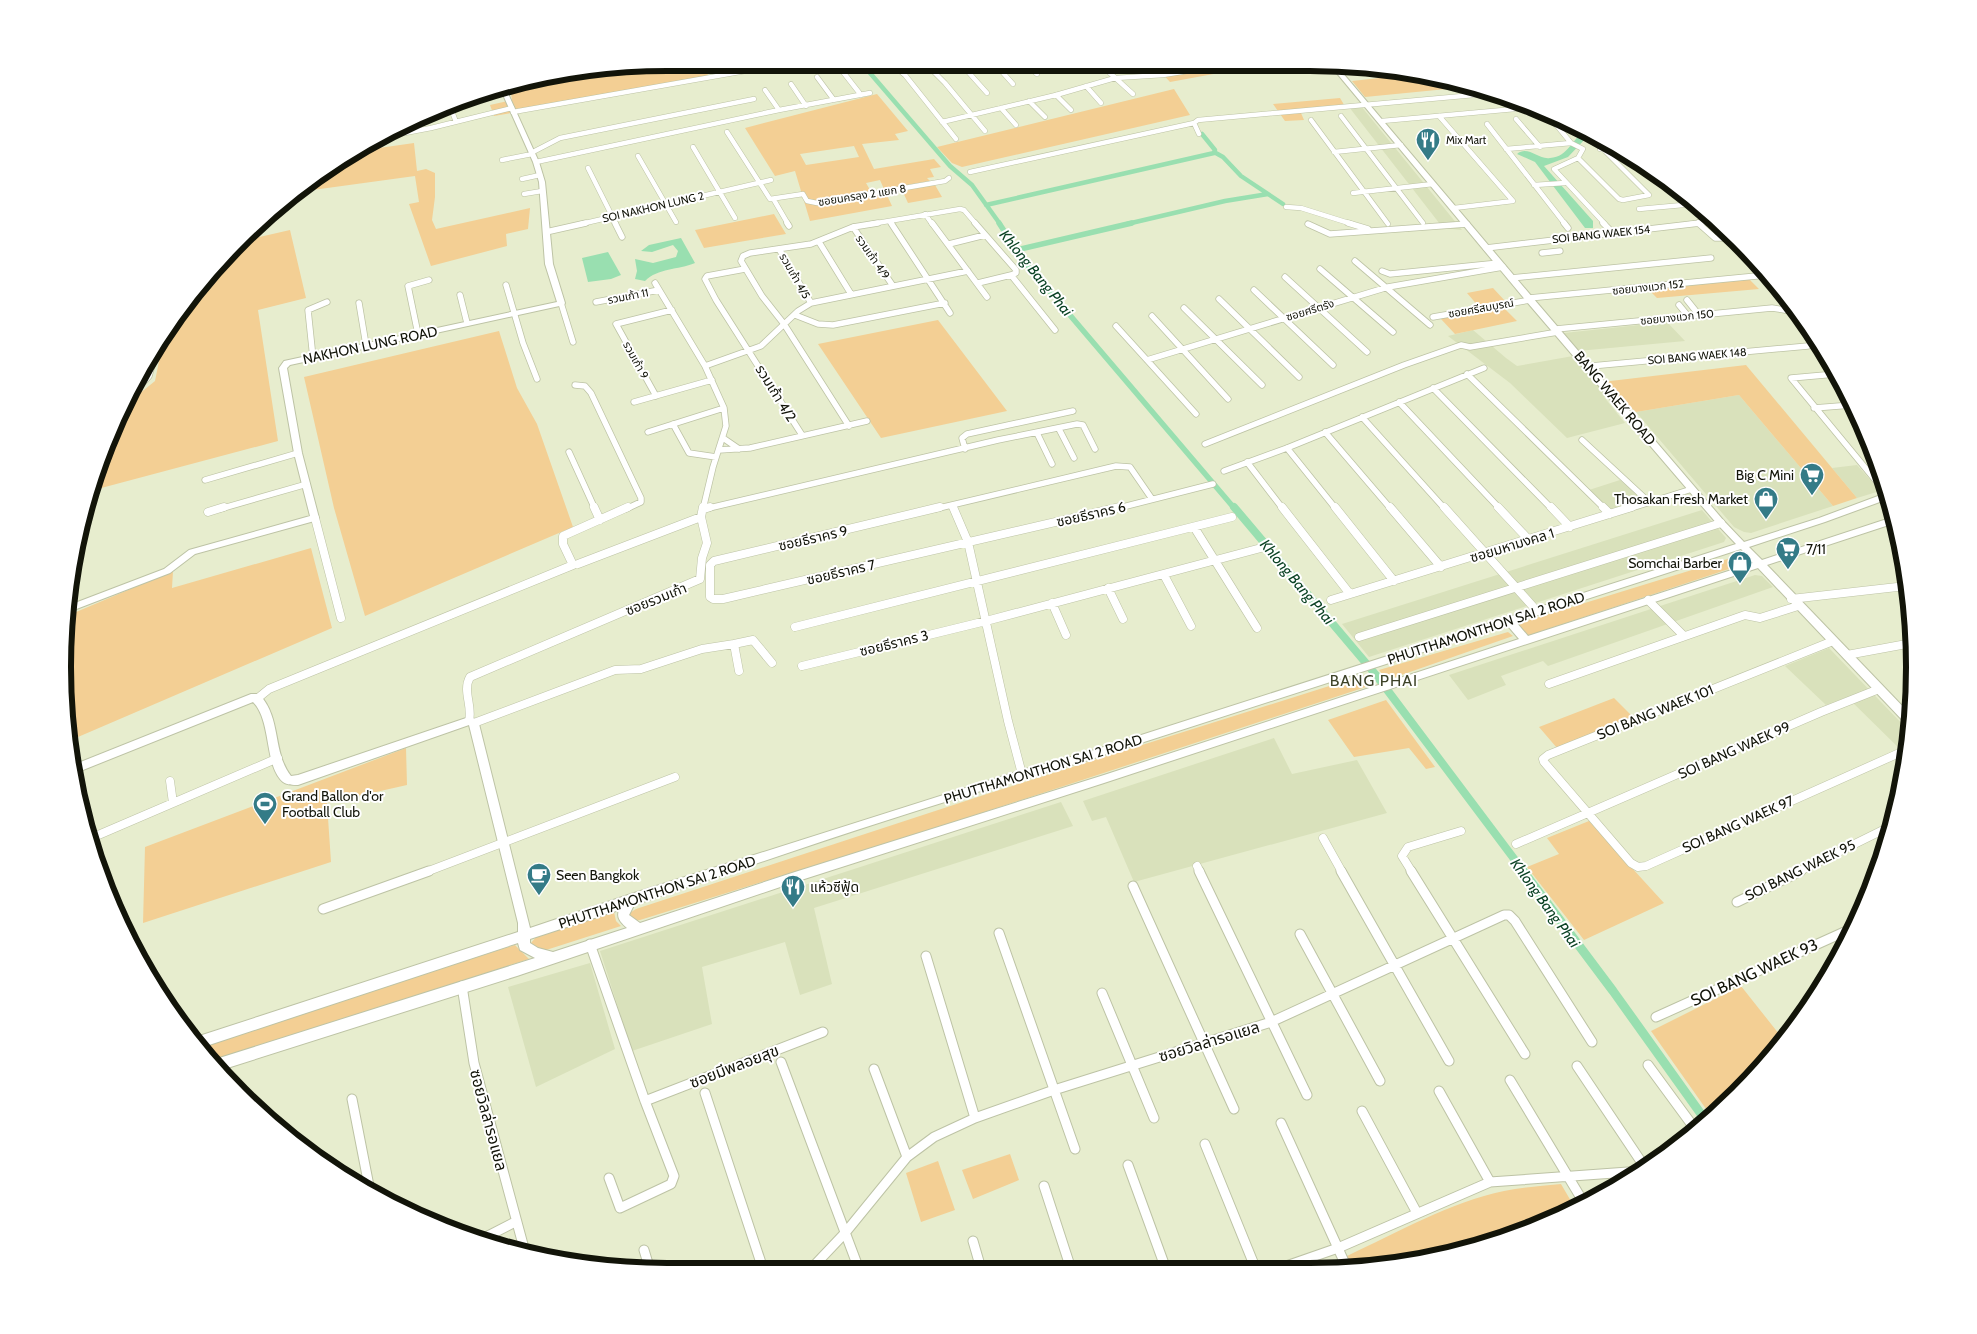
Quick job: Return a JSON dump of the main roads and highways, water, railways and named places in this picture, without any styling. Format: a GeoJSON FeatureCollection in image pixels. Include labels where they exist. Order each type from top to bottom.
{"type":"FeatureCollection","features":[{"type":"Feature","properties":{"kind":"main road","name":"BANG WAEK ROAD"},"geometry":{"type":"LineString","coordinates":[[1340,73],[1529,299],[1721,523],[1758,564],[1904,712]]}},
{"type":"Feature","properties":{"kind":"main road","name":"NAKHON LUNG ROAD"},"geometry":{"type":"LineString","coordinates":[[75,607],[167,570],[192,552],[315,518],[298,453],[283,368],[289,362],[561,302],[549,264],[540,175],[506,94]]}},
{"type":"Feature","properties":{"kind":"main road","name":"PHUTTHAMONTHON SAI 2 ROAD"},"geometry":{"type":"LineString","coordinates":[[203,1041],[631,899],[1022,774],[1082,758],[1742,546],[1880,497]]}},
{"type":"Feature","properties":{"kind":"main road","name":"PHUTTHAMONTHON SAI 2 ROAD"},"geometry":{"type":"LineString","coordinates":[[222,1063],[637,928],[1104,779],[1887,522]]}},
{"type":"Feature","properties":{"kind":"main road"},"geometry":{"type":"LineString","coordinates":[[1509,620],[1525,640]]}},
{"type":"Feature","properties":{"kind":"main road"},"geometry":{"type":"LineString","coordinates":[[80,767],[248,698],[255,697],[258,698],[266,712],[278,758],[286,778],[298,780],[472,722],[505,843],[525,935],[524,946],[536,953],[550,957]]}},
{"type":"Feature","properties":{"kind":"main road"},"geometry":{"type":"LineString","coordinates":[[631,899],[623,915],[625,919],[637,928]]}},
{"type":"Feature","properties":{"kind":"waterway","name":"Khlong Bang Phai"},"geometry":{"type":"LineString","coordinates":[[868,71],[950,166],[972,185],[986,205]]}},
{"type":"Feature","properties":{"kind":"waterway"},"geometry":{"type":"LineString","coordinates":[[1202,134],[1215,150],[1214,152]]}},
{"type":"Feature","properties":{"kind":"waterway"},"geometry":{"type":"LineString","coordinates":[[986,205],[1214,152]]}},
{"type":"Feature","properties":{"kind":"waterway"},"geometry":{"type":"LineString","coordinates":[[1214,152],[1223,157],[1241,176],[1268,194]]}},
{"type":"Feature","properties":{"kind":"waterway"},"geometry":{"type":"LineString","coordinates":[[1127,224],[1225,201],[1268,194]]}},
{"type":"Feature","properties":{"kind":"waterway"},"geometry":{"type":"LineString","coordinates":[[1268,194],[1283,204]]}},
{"type":"Feature","properties":{"kind":"waterway","name":"Khlong Bang Phai"},"geometry":{"type":"LineString","coordinates":[[986,205],[1000,224]]}},
{"type":"Feature","properties":{"kind":"waterway","name":"Khlong Bang Phai"},"geometry":{"type":"LineString","coordinates":[[999,223],[1016,250]]}},
{"type":"Feature","properties":{"kind":"waterway"},"geometry":{"type":"LineString","coordinates":[[1016,250],[1132,223]]}},
{"type":"Feature","properties":{"kind":"waterway","name":"Khlong Bang Phai"},"geometry":{"type":"LineString","coordinates":[[1016,250],[1023,260],[1235,509]]}},
{"type":"Feature","properties":{"kind":"waterway","name":"Khlong Bang Phai"},"geometry":{"type":"LineString","coordinates":[[1234,507],[1376,675],[1524,872]]}},
{"type":"Feature","properties":{"kind":"waterway","name":"Khlong Bang Phai"},"geometry":{"type":"LineString","coordinates":[[1523,871],[1613,991],[1702,1116]]}},
{"type":"Feature","properties":{"kind":"place","name":"Mix Mart"},"geometry":{"type":"Point","coordinates":[1428,161]}},
{"type":"Feature","properties":{"kind":"place","name":"Big C Mini"},"geometry":{"type":"Point","coordinates":[1812,496]}},
{"type":"Feature","properties":{"kind":"place","name":"Thosakan Fresh Market"},"geometry":{"type":"Point","coordinates":[1766,520]}},
{"type":"Feature","properties":{"kind":"place","name":"7/11"},"geometry":{"type":"Point","coordinates":[1788,570]}},
{"type":"Feature","properties":{"kind":"place","name":"Somchai Barber"},"geometry":{"type":"Point","coordinates":[1740,584]}},
{"type":"Feature","properties":{"kind":"place","name":"Grand Ballon d'or Football Club"},"geometry":{"type":"Point","coordinates":[265,825]}},
{"type":"Feature","properties":{"kind":"place","name":"Seen Bangkok"},"geometry":{"type":"Point","coordinates":[539,896]}},
{"type":"Feature","properties":{"kind":"place","name":"แห้วซีฟู้ด"},"geometry":{"type":"Point","coordinates":[793,908]}},
{"type":"Feature","properties":{"kind":"district","name":"BANG PHAI"},"geometry":{"type":"Point","coordinates":[1374,680]}}]}
